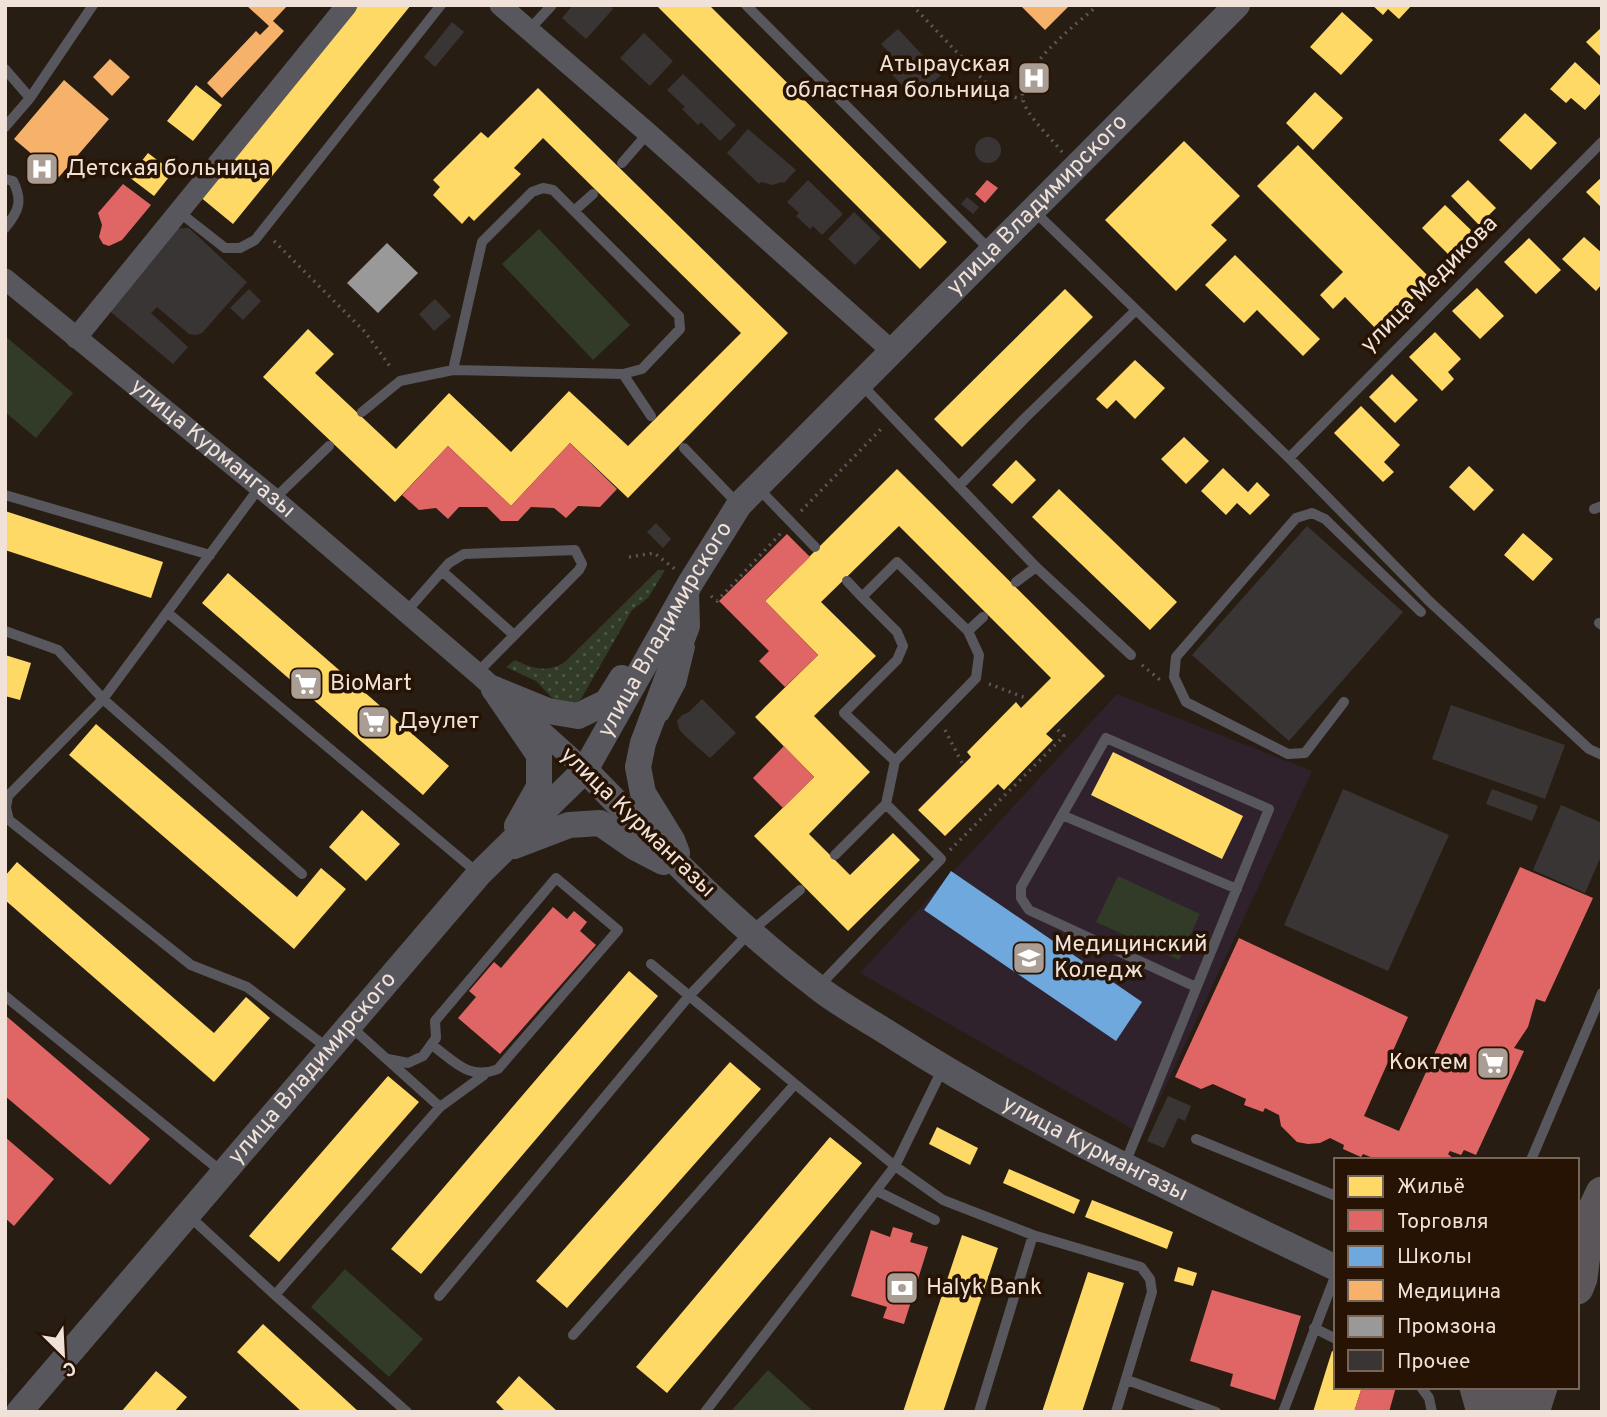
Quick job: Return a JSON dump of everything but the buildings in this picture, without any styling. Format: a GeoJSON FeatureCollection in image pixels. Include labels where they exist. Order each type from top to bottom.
{"type":"FeatureCollection","features":[{"type":"Feature","properties":{"kind":"main road"},"geometry":{"type":"LineString","coordinates":[[1579,1284],[1583,1231],[1602,1193]]}},
{"type":"Feature","properties":{"kind":"main road"},"geometry":{"type":"LineString","coordinates":[[1477,1389],[1483,1412]]}},
{"type":"Feature","properties":{"kind":"main road"},"geometry":{"type":"LineString","coordinates":[[1502,1412],[1508,1389]]}},
{"type":"Feature","properties":{"kind":"main road"},"geometry":{"type":"LineString","coordinates":[[1532,1412],[1540,1389]]}},
{"type":"Feature","properties":{"kind":"street"},"geometry":{"type":"LineString","coordinates":[[76,338],[347,5]]}},
{"type":"Feature","properties":{"kind":"street"},"geometry":{"type":"LineString","coordinates":[[500,5],[893,352]]}},
{"type":"Feature","properties":{"kind":"street","name":"улица Владимирского"},"geometry":{"type":"LineString","coordinates":[[19,1412],[479,874],[585,770],[681,580],[749,496],[1234,7]]}},
{"type":"Feature","properties":{"kind":"street","name":"улица Курмангазы"},"geometry":{"type":"LineString","coordinates":[[5,279],[266,493],[486,681],[585,770],[684,872],[818,988],[943,1068],[1078,1144],[1334,1267]]}},
{"type":"Feature","properties":{"kind":"street"},"geometry":{"type":"LineString","coordinates":[[681,580],[687,625],[643,743],[638,766],[643,793],[672,840],[684,872]]}},
{"type":"Feature","properties":{"kind":"street"},"geometry":{"type":"LineString","coordinates":[[486,681],[548,711],[578,716],[607,702],[681,580]]}},
{"type":"Feature","properties":{"kind":"street"},"geometry":{"type":"LineString","coordinates":[[486,681],[539,755],[539,787],[502,851]]}},
{"type":"Feature","properties":{"kind":"street"},"geometry":{"type":"LineString","coordinates":[[502,851],[569,825],[600,823],[636,848],[684,872]]}},
{"type":"Feature","properties":{"kind":"lane"},"geometry":{"type":"LineString","coordinates":[[179,212],[225,248],[240,248],[254,240],[440,5]]}},
{"type":"Feature","properties":{"kind":"lane"},"geometry":{"type":"LineString","coordinates":[[529,30],[552,5]]}},
{"type":"Feature","properties":{"kind":"lane"},"geometry":{"type":"LineString","coordinates":[[746,5],[992,252]]}},
{"type":"Feature","properties":{"kind":"lane"},"geometry":{"type":"LineString","coordinates":[[5,127],[30,98],[90,6]]}},
{"type":"Feature","properties":{"kind":"lane"},"geometry":{"type":"LineString","coordinates":[[5,69],[30,98]]}},
{"type":"Feature","properties":{"kind":"lane"},"geometry":{"type":"LineString","coordinates":[[622,163],[648,133]]}},
{"type":"Feature","properties":{"kind":"lane","name":"улица Медикова"},"geometry":{"type":"LineString","coordinates":[[1289,458],[1602,142]]}},
{"type":"Feature","properties":{"kind":"lane"},"geometry":{"type":"LineString","coordinates":[[5,179],[13,181],[19,195],[18,212],[5,228]]}},
{"type":"Feature","properties":{"kind":"lane"},"geometry":{"type":"LineString","coordinates":[[362,412],[400,381],[453,370],[623,374],[642,369],[680,329],[680,316],[553,190],[543,188],[532,192],[482,242],[453,370]]}},
{"type":"Feature","properties":{"kind":"lane"},"geometry":{"type":"LineString","coordinates":[[574,211],[593,194]]}},
{"type":"Feature","properties":{"kind":"lane"},"geometry":{"type":"LineString","coordinates":[[1033,210],[1289,458],[1429,601],[1589,749],[1602,755]]}},
{"type":"Feature","properties":{"kind":"lane"},"geometry":{"type":"LineString","coordinates":[[959,486],[1135,311]]}},
{"type":"Feature","properties":{"kind":"lane"},"geometry":{"type":"LineString","coordinates":[[623,374],[651,416]]}},
{"type":"Feature","properties":{"kind":"lane"},"geometry":{"type":"LineString","coordinates":[[861,384],[1036,567],[1131,655]]}},
{"type":"Feature","properties":{"kind":"lane"},"geometry":{"type":"LineString","coordinates":[[329,446],[266,493],[210,555],[103,699],[8,796],[6,808],[9,820],[191,965],[247,987],[329,1049]]}},
{"type":"Feature","properties":{"kind":"lane"},"geometry":{"type":"LineString","coordinates":[[684,448],[815,547]]}},
{"type":"Feature","properties":{"kind":"lane"},"geometry":{"type":"LineString","coordinates":[[5,495],[210,555]]}},
{"type":"Feature","properties":{"kind":"lane"},"geometry":{"type":"LineString","coordinates":[[1344,702],[1305,753],[1288,754],[1186,702],[1174,677],[1176,657],[1296,518],[1312,513],[1325,519],[1421,612]]}},
{"type":"Feature","properties":{"kind":"lane"},"geometry":{"type":"LineString","coordinates":[[406,612],[442,571],[456,557],[464,554],[575,550],[582,564],[579,570],[513,635],[486,681]]}},
{"type":"Feature","properties":{"kind":"lane"},"geometry":{"type":"LineString","coordinates":[[835,855],[886,804],[895,761],[975,678],[979,655],[968,631],[897,562],[862,597]]}},
{"type":"Feature","properties":{"kind":"lane"},"geometry":{"type":"LineString","coordinates":[[1016,582],[1036,567]]}},
{"type":"Feature","properties":{"kind":"lane"},"geometry":{"type":"LineString","coordinates":[[442,571],[513,635]]}},
{"type":"Feature","properties":{"kind":"lane"},"geometry":{"type":"LineString","coordinates":[[847,581],[897,632],[903,646],[897,660],[844,713],[895,761]]}},
{"type":"Feature","properties":{"kind":"lane"},"geometry":{"type":"LineString","coordinates":[[168,613],[479,874]]}},
{"type":"Feature","properties":{"kind":"lane"},"geometry":{"type":"LineString","coordinates":[[968,631],[982,617]]}},
{"type":"Feature","properties":{"kind":"lane"},"geometry":{"type":"LineString","coordinates":[[5,631],[58,650],[103,699],[302,874]]}},
{"type":"Feature","properties":{"kind":"lane"},"geometry":{"type":"LineString","coordinates":[[1124,1166],[1269,809],[1106,738],[1021,887],[1021,898],[1029,910],[1196,987]]}},
{"type":"Feature","properties":{"kind":"lane"},"geometry":{"type":"LineString","coordinates":[[818,988],[941,859],[886,804]]}},
{"type":"Feature","properties":{"kind":"lane"},"geometry":{"type":"LineString","coordinates":[[1062,815],[1237,889]]}},
{"type":"Feature","properties":{"kind":"lane"},"geometry":{"type":"LineString","coordinates":[[275,1296],[440,1107],[484,1075],[498,1069],[618,930],[556,878],[435,1021],[436,1038],[424,1056],[408,1063],[388,1059]]}},
{"type":"Feature","properties":{"kind":"lane"},"geometry":{"type":"LineString","coordinates":[[439,1296],[688,996],[751,932],[800,890]]}},
{"type":"Feature","properties":{"kind":"lane"},"geometry":{"type":"LineString","coordinates":[[651,964],[895,1166],[943,1200],[1034,1235],[1141,1267],[1150,1279],[1152,1292],[1116,1412]]}},
{"type":"Feature","properties":{"kind":"lane"},"geometry":{"type":"LineString","coordinates":[[1532,1158],[1602,993]]}},
{"type":"Feature","properties":{"kind":"lane"},"geometry":{"type":"LineString","coordinates":[[5,996],[222,1172]]}},
{"type":"Feature","properties":{"kind":"lane"},"geometry":{"type":"LineString","coordinates":[[349,1025],[440,1107]]}},
{"type":"Feature","properties":{"kind":"lane"},"geometry":{"type":"LineString","coordinates":[[432,1045],[469,1072],[484,1075]]}},
{"type":"Feature","properties":{"kind":"lane"},"geometry":{"type":"LineString","coordinates":[[705,1412],[895,1166],[943,1068]]}},
{"type":"Feature","properties":{"kind":"lane"},"geometry":{"type":"LineString","coordinates":[[573,1335],[795,1084]]}},
{"type":"Feature","properties":{"kind":"lane"},"geometry":{"type":"LineString","coordinates":[[1196,1139],[1334,1195]]}},
{"type":"Feature","properties":{"kind":"lane"},"geometry":{"type":"LineString","coordinates":[[877,1191],[935,1220]]}},
{"type":"Feature","properties":{"kind":"lane"},"geometry":{"type":"LineString","coordinates":[[187,1214],[407,1412]]}},
{"type":"Feature","properties":{"kind":"lane"},"geometry":{"type":"LineString","coordinates":[[979,1412],[1034,1235]]}},
{"type":"Feature","properties":{"kind":"lane"},"geometry":{"type":"LineString","coordinates":[[1283,1412],[1334,1279]]}},
{"type":"Feature","properties":{"kind":"lane"},"geometry":{"type":"LineString","coordinates":[[1314,1328],[1334,1338]]}},
{"type":"Feature","properties":{"kind":"lane"},"geometry":{"type":"LineString","coordinates":[[1126,1380],[1216,1412]]}},
{"type":"Feature","properties":{"kind":"lane"},"geometry":{"type":"LineString","coordinates":[[1423,1389],[1429,1398],[1432,1412]]}},
{"type":"Feature","properties":{"kind":"path"},"geometry":{"type":"LineString","coordinates":[[912,5],[987,84],[1006,95],[1022,99]]}},
{"type":"Feature","properties":{"kind":"path"},"geometry":{"type":"LineString","coordinates":[[1075,169],[1022,99],[1025,80],[1034,65],[1098,5]]}},
{"type":"Feature","properties":{"kind":"path"},"geometry":{"type":"LineString","coordinates":[[263,230],[365,332],[400,381]]}},
{"type":"Feature","properties":{"kind":"path"},"geometry":{"type":"LineString","coordinates":[[629,557],[654,553],[681,580]]}},
{"type":"Feature","properties":{"kind":"path"},"geometry":{"type":"LineString","coordinates":[[975,678],[1026,698]]}},
{"type":"Feature","properties":{"kind":"path"},"geometry":{"type":"LineString","coordinates":[[938,716],[962,763]]}},
{"type":"Feature","properties":{"kind":"path"},"geometry":{"type":"LineString","coordinates":[[941,859],[1064,736],[1057,729]]}},
{"type":"Feature","properties":{"kind":"shaded area"},"geometry":{"type":"Polygon","coordinates":[[[1117,694],[1312,771],[1143,1135],[860,973],[1117,694]]]}},
{"type":"Feature","properties":{"kind":"green space"},"geometry":{"type":"Polygon","coordinates":[[[539,229],[630,325],[593,360],[502,264],[539,229]]]}},
{"type":"Feature","properties":{"kind":"green space"},"geometry":{"type":"Polygon","coordinates":[[[5,336],[73,393],[36,438],[5,412],[5,336]]]}},
{"type":"Feature","properties":{"kind":"green space"},"geometry":{"type":"Polygon","coordinates":[[[658,570],[665,570],[648,598],[632,610],[581,699],[574,704],[554,700],[536,681],[506,667],[515,660],[540,668],[552,668],[565,662],[658,570]]]}},
{"type":"Feature","properties":{"kind":"green space"},"geometry":{"type":"Polygon","coordinates":[[[1118,876],[1200,914],[1179,960],[1096,922],[1118,876]]]}},
{"type":"Feature","properties":{"kind":"green space"},"geometry":{"type":"Polygon","coordinates":[[[345,1269],[423,1339],[389,1377],[311,1307],[345,1269]]]}},
{"type":"Feature","properties":{"kind":"green space"},"geometry":{"type":"Polygon","coordinates":[[[768,1370],[814,1412],[730,1412],[768,1370]]]}},
{"type":"Feature","properties":{"kind":"place","name":"Атырауская областная больница"},"geometry":{"type":"Point","coordinates":[1034,78]}},
{"type":"Feature","properties":{"kind":"place","name":"Детская больница"},"geometry":{"type":"Point","coordinates":[42,169]}},
{"type":"Feature","properties":{"kind":"place","name":"BioMart"},"geometry":{"type":"Point","coordinates":[306,684]}},
{"type":"Feature","properties":{"kind":"place","name":"Дәулет"},"geometry":{"type":"Point","coordinates":[374,722]}},
{"type":"Feature","properties":{"kind":"place","name":"Медицинский Коледж"},"geometry":{"type":"Point","coordinates":[1029,958]}},
{"type":"Feature","properties":{"kind":"place","name":"Коктем"},"geometry":{"type":"Point","coordinates":[1493,1063]}},
{"type":"Feature","properties":{"kind":"place","name":"Halyk Bank"},"geometry":{"type":"Point","coordinates":[902,1288]}}]}
